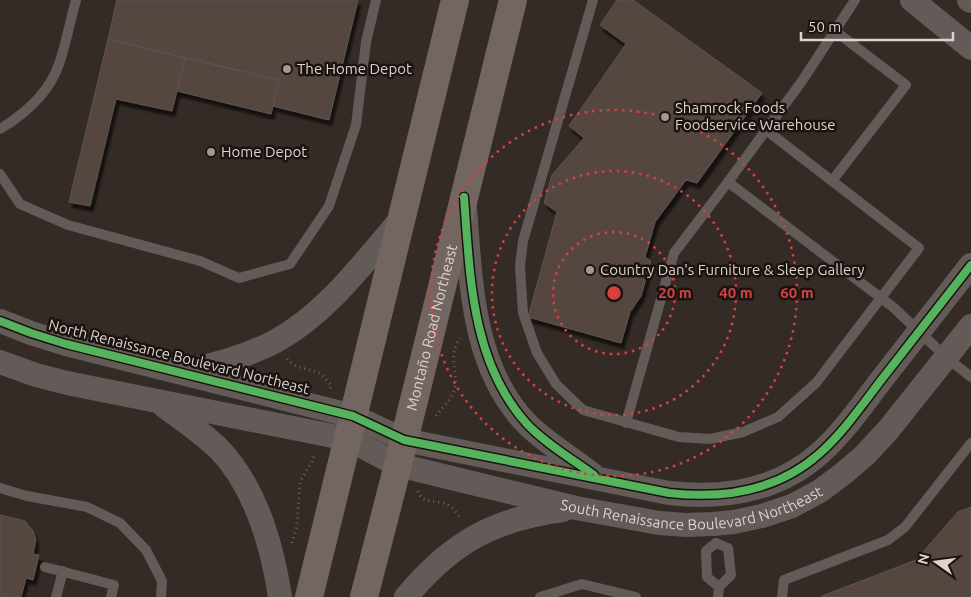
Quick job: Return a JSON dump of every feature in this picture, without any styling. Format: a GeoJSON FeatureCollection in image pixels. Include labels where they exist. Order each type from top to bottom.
{"type":"FeatureCollection","features":[{"type":"Feature","properties":{"kind":"main road"},"geometry":{"type":"LineString","coordinates":[[309,597],[455,0]]}},
{"type":"Feature","properties":{"kind":"main road","name":"Montaño Road Northeast"},"geometry":{"type":"LineString","coordinates":[[364,597],[512,0]]}},
{"type":"Feature","properties":{"kind":"street"},"geometry":{"type":"LineString","coordinates":[[912,0],[971,48]]}},
{"type":"Feature","properties":{"kind":"street"},"geometry":{"type":"LineString","coordinates":[[464,197],[476,309],[484,348],[501,388],[528,424],[544,439],[598,478]]}},
{"type":"Feature","properties":{"kind":"street"},"geometry":{"type":"LineString","coordinates":[[182,372],[214,365],[246,354],[275,341],[300,326],[317,312],[354,273],[401,219]]}},
{"type":"Feature","properties":{"kind":"street","name":"South Renaissance Boulevard Northeast"},"geometry":{"type":"LineString","coordinates":[[401,452],[598,478],[692,496],[737,492],[758,487],[780,479],[818,455],[843,429],[971,265]]}},
{"type":"Feature","properties":{"kind":"street","name":"North Renaissance Boulevard Northeast"},"geometry":{"type":"LineString","coordinates":[[0,321],[66,344],[182,372],[351,427]]}},
{"type":"Feature","properties":{"kind":"street","name":"South Renaissance Boulevard Northeast"},"geometry":{"type":"LineString","coordinates":[[351,427],[401,452],[576,508],[659,523],[686,525],[714,534],[734,522],[762,516],[792,506],[820,491],[865,455],[889,430],[971,326]]}},
{"type":"Feature","properties":{"kind":"street"},"geometry":{"type":"LineString","coordinates":[[0,362],[36,375],[67,383],[158,402],[351,427]]}},
{"type":"Feature","properties":{"kind":"street"},"geometry":{"type":"LineString","coordinates":[[158,402],[202,434],[235,469],[256,507],[263,526],[272,557],[280,597]]}},
{"type":"Feature","properties":{"kind":"street"},"geometry":{"type":"LineString","coordinates":[[406,597],[436,564],[455,549],[478,535],[508,521],[536,514],[576,508]]}},
{"type":"Feature","properties":{"kind":"lane"},"geometry":{"type":"LineString","coordinates":[[0,129],[21,116],[44,92],[59,66],[76,0]]}},
{"type":"Feature","properties":{"kind":"lane"},"geometry":{"type":"LineString","coordinates":[[0,174],[20,204],[68,225],[200,261],[240,278],[290,264],[329,206],[356,125],[366,42],[376,0]]}},
{"type":"Feature","properties":{"kind":"lane"},"geometry":{"type":"LineString","coordinates":[[593,0],[523,241],[520,266],[523,313],[537,353],[556,384],[583,410],[679,437],[710,439],[743,432],[778,417],[816,383],[919,248],[766,130]]}},
{"type":"Feature","properties":{"kind":"lane"},"geometry":{"type":"LineString","coordinates":[[626,423],[674,253],[802,81],[855,0]]}},
{"type":"Feature","properties":{"kind":"lane"},"geometry":{"type":"LineString","coordinates":[[832,180],[906,85],[835,31]]}},
{"type":"Feature","properties":{"kind":"lane"},"geometry":{"type":"LineString","coordinates":[[728,182],[893,307],[946,358],[971,377]]}},
{"type":"Feature","properties":{"kind":"lane"},"geometry":{"type":"LineString","coordinates":[[782,597],[784,580],[888,540],[905,526],[970,446]]}},
{"type":"Feature","properties":{"kind":"lane"},"geometry":{"type":"LineString","coordinates":[[0,488],[27,496],[87,507],[120,523],[146,550],[162,581],[161,597]]}},
{"type":"Feature","properties":{"kind":"lane"},"geometry":{"type":"LineString","coordinates":[[714,534],[728,548],[731,575],[718,592],[707,577],[706,551],[714,534]]}},
{"type":"Feature","properties":{"kind":"lane"},"geometry":{"type":"LineString","coordinates":[[45,567],[114,585],[111,597]]}},
{"type":"Feature","properties":{"kind":"lane"},"geometry":{"type":"LineString","coordinates":[[56,597],[63,571]]}},
{"type":"Feature","properties":{"kind":"lane"},"geometry":{"type":"LineString","coordinates":[[540,597],[582,584],[636,597]]}},
{"type":"Feature","properties":{"kind":"path"},"geometry":{"type":"LineString","coordinates":[[434,420],[436,414],[448,403],[453,394],[455,387],[452,359],[458,341],[463,335]]}},
{"type":"Feature","properties":{"kind":"path"},"geometry":{"type":"LineString","coordinates":[[282,353],[290,363],[297,367],[324,376],[331,385],[329,397]]}},
{"type":"Feature","properties":{"kind":"path"},"geometry":{"type":"LineString","coordinates":[[291,544],[297,525],[300,481],[312,462],[316,451]]}},
{"type":"Feature","properties":{"kind":"path"},"geometry":{"type":"LineString","coordinates":[[419,488],[418,493],[420,497],[452,507],[464,525]]}},
{"type":"Feature","properties":{"kind":"building","name":"The Home Depot"},"geometry":{"type":"Polygon","coordinates":[[[117,0],[358,0],[329,120],[273,106],[279,80],[108,39],[117,0]]]}},
{"type":"Feature","properties":{"kind":"building"},"geometry":{"type":"Polygon","coordinates":[[[617,0],[633,0],[762,93],[697,183],[686,180],[655,222],[645,257],[651,261],[641,296],[630,312],[621,343],[528,317],[557,212],[544,203],[552,175],[584,138],[569,126],[626,44],[600,25],[617,0]]]}},
{"type":"Feature","properties":{"kind":"building"},"geometry":{"type":"Polygon","coordinates":[[[108,39],[185,58],[172,111],[116,99],[90,206],[69,202],[108,39]]]}},
{"type":"Feature","properties":{"kind":"building"},"geometry":{"type":"Polygon","coordinates":[[[185,58],[279,80],[271,114],[177,91],[185,58]]]}},
{"type":"Feature","properties":{"kind":"building"},"geometry":{"type":"Polygon","coordinates":[[[971,507],[971,597],[822,597],[916,560],[958,512],[971,507]]]}},
{"type":"Feature","properties":{"kind":"building"},"geometry":{"type":"Polygon","coordinates":[[[0,515],[25,521],[33,531],[36,540],[33,554],[39,555],[33,580],[26,578],[21,597],[0,597],[0,515]]]}},
{"type":"Feature","properties":{"kind":"cycle path"},"geometry":{"type":"LineString","coordinates":[[464,197],[472,287],[484,345],[494,373],[508,400],[527,424],[551,445],[594,475]]}},
{"type":"Feature","properties":{"kind":"cycle path"},"geometry":{"type":"LineString","coordinates":[[0,321],[66,344],[353,416],[404,440],[669,493],[709,495],[748,490],[767,484],[803,467],[819,454],[852,418],[971,265]]}},
{"type":"Feature","properties":{"kind":"place","name":"The Home Depot"},"geometry":{"type":"Point","coordinates":[287,69]}},
{"type":"Feature","properties":{"kind":"place","name":"Shamrock Foods Foodservice Warehouse"},"geometry":{"type":"Point","coordinates":[665,117]}},
{"type":"Feature","properties":{"kind":"place","name":"Home Depot"},"geometry":{"type":"Point","coordinates":[211,152]}},
{"type":"Feature","properties":{"kind":"place","name":"Country Dan's Furniture & Sleep Gallery"},"geometry":{"type":"Point","coordinates":[590,270]}}]}
